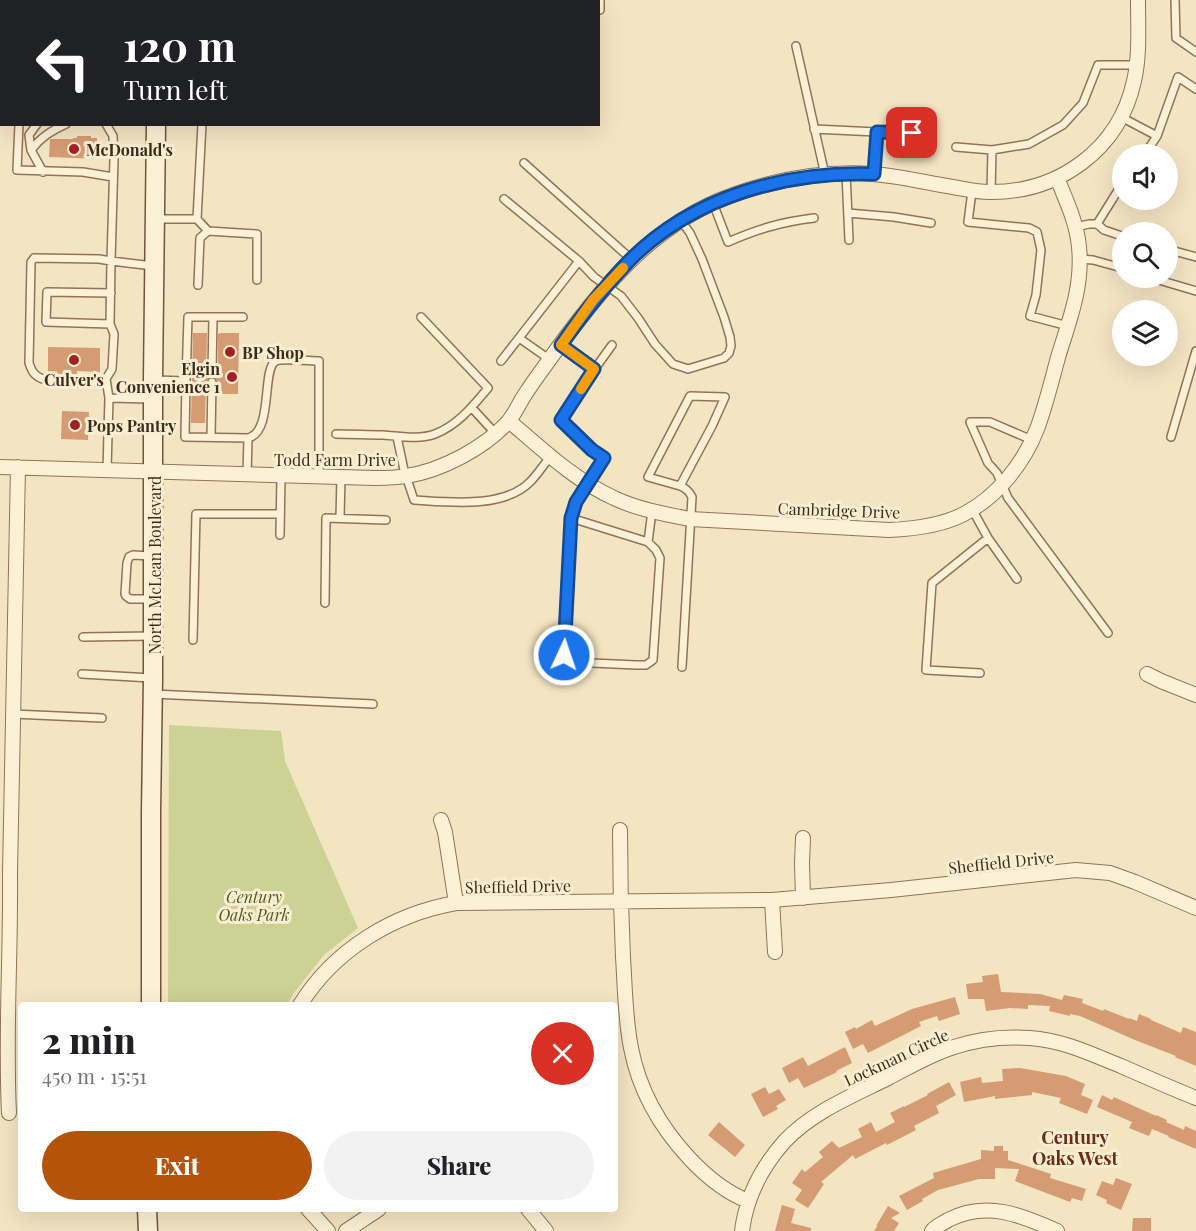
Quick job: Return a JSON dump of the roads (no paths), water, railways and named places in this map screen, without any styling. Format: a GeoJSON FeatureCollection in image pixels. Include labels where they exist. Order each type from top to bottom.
{"type":"FeatureCollection","features":[{"type":"Feature","properties":{"kind":"main road","name":"North McLean Boulevard"},"geometry":{"type":"LineString","coordinates":[[151,1002],[156,126]]}},
{"type":"Feature","properties":{"kind":"main road"},"geometry":{"type":"LineString","coordinates":[[147,1212],[147,1231]]}},
{"type":"Feature","properties":{"kind":"street","name":"Todd Farm Drive"},"geometry":{"type":"LineString","coordinates":[[0,467],[375,478],[406,476],[453,461],[495,434],[509,421],[549,359],[593,300],[631,259],[680,220],[713,203],[765,185],[825,175],[874,174],[972,191],[991,192],[1036,187],[1076,168],[1095,153],[1111,134],[1121,117],[1135,81],[1138,0]]}},
{"type":"Feature","properties":{"kind":"street","name":"Cambridge Drive"},"geometry":{"type":"LineString","coordinates":[[509,421],[588,484],[614,499],[652,511],[690,519],[889,530],[930,526],[953,519],[972,509],[1002,484],[1015,468],[1038,427],[1076,298],[1080,259],[1076,227],[1057,178]]}},
{"type":"Feature","properties":{"kind":"street"},"geometry":{"type":"LineString","coordinates":[[10,1113],[7,1042],[10,944],[5,873],[13,714],[18,467]]}},
{"type":"Feature","properties":{"kind":"street"},"geometry":{"type":"LineString","coordinates":[[1147,674],[1196,695]]}},
{"type":"Feature","properties":{"kind":"street"},"geometry":{"type":"LineString","coordinates":[[441,820],[456,903]]}},
{"type":"Feature","properties":{"kind":"street"},"geometry":{"type":"LineString","coordinates":[[620,830],[625,1002],[628,1033],[635,1065],[646,1095],[663,1127],[676,1144],[694,1164],[721,1187],[748,1201]]}},
{"type":"Feature","properties":{"kind":"street"},"geometry":{"type":"LineString","coordinates":[[803,838],[803,898]]}},
{"type":"Feature","properties":{"kind":"street","name":"Sheffield Drive"},"geometry":{"type":"LineString","coordinates":[[302,1002],[342,956],[376,931],[418,912],[456,903],[772,900],[1076,870],[1110,873],[1196,908]]}},
{"type":"Feature","properties":{"kind":"street"},"geometry":{"type":"LineString","coordinates":[[772,900],[775,952]]}},
{"type":"Feature","properties":{"kind":"street","name":"Lockman Circle"},"geometry":{"type":"LineString","coordinates":[[742,1231],[748,1201],[763,1172],[782,1144],[797,1130],[830,1108],[954,1047],[988,1039],[1004,1038],[1032,1038],[1056,1042],[1080,1049],[1196,1098]]}},
{"type":"Feature","properties":{"kind":"street"},"geometry":{"type":"LineString","coordinates":[[932,1231],[957,1215],[985,1210],[1006,1212],[1030,1219],[1057,1231]]}},
{"type":"Feature","properties":{"kind":"street"},"geometry":{"type":"LineString","coordinates":[[311,1212],[328,1231]]}},
{"type":"Feature","properties":{"kind":"street"},"geometry":{"type":"LineString","coordinates":[[346,1231],[374,1212]]}},
{"type":"Feature","properties":{"kind":"street"},"geometry":{"type":"LineString","coordinates":[[530,1212],[546,1231]]}},
{"type":"Feature","properties":{"kind":"lane"},"geometry":{"type":"LineString","coordinates":[[1175,0],[1176,38],[1196,52]]}},
{"type":"Feature","properties":{"kind":"lane"},"geometry":{"type":"LineString","coordinates":[[796,46],[825,175]]}},
{"type":"Feature","properties":{"kind":"lane"},"geometry":{"type":"LineString","coordinates":[[956,147],[992,150],[1029,144],[1063,125],[1083,103],[1098,65],[1136,65]]}},
{"type":"Feature","properties":{"kind":"lane"},"geometry":{"type":"LineString","coordinates":[[1151,144],[1178,76],[1196,89]]}},
{"type":"Feature","properties":{"kind":"lane"},"geometry":{"type":"LineString","coordinates":[[1121,117],[1156,136]]}},
{"type":"Feature","properties":{"kind":"lane"},"geometry":{"type":"LineString","coordinates":[[19,126],[17,170],[83,172],[113,177]]}},
{"type":"Feature","properties":{"kind":"lane"},"geometry":{"type":"LineString","coordinates":[[36,126],[29,135],[31,150],[43,172]]}},
{"type":"Feature","properties":{"kind":"lane"},"geometry":{"type":"LineString","coordinates":[[31,150],[40,139],[62,126]]}},
{"type":"Feature","properties":{"kind":"lane"},"geometry":{"type":"LineString","coordinates":[[107,126],[113,136],[114,159],[113,177],[111,261],[111,293],[110,324],[114,334],[112,369],[105,379],[99,382],[51,382],[40,379],[33,372],[29,363],[31,262],[34,258],[99,259],[111,261],[154,266]]}},
{"type":"Feature","properties":{"kind":"lane"},"geometry":{"type":"LineString","coordinates":[[202,126],[197,219],[208,231],[257,234],[257,280]]}},
{"type":"Feature","properties":{"kind":"lane"},"geometry":{"type":"LineString","coordinates":[[814,129],[930,133]]}},
{"type":"Feature","properties":{"kind":"lane"},"geometry":{"type":"LineString","coordinates":[[874,174],[877,132]]}},
{"type":"Feature","properties":{"kind":"lane"},"geometry":{"type":"LineString","coordinates":[[991,192],[992,150]]}},
{"type":"Feature","properties":{"kind":"lane"},"geometry":{"type":"LineString","coordinates":[[524,163],[631,259]]}},
{"type":"Feature","properties":{"kind":"lane"},"geometry":{"type":"LineString","coordinates":[[846,173],[849,240]]}},
{"type":"Feature","properties":{"kind":"lane"},"geometry":{"type":"LineString","coordinates":[[972,191],[968,222],[1029,228],[1037,232],[1041,250],[1036,295],[1030,316],[1068,326]]}},
{"type":"Feature","properties":{"kind":"lane"},"geometry":{"type":"LineString","coordinates":[[504,199],[579,261],[594,277],[618,293],[629,305],[655,344],[673,364],[688,369],[724,358],[731,346],[727,327],[702,259],[690,232],[680,220]]}},
{"type":"Feature","properties":{"kind":"lane"},"geometry":{"type":"LineString","coordinates":[[1097,224],[1112,200]]}},
{"type":"Feature","properties":{"kind":"lane"},"geometry":{"type":"LineString","coordinates":[[713,203],[728,242],[753,231],[786,222],[814,218]]}},
{"type":"Feature","properties":{"kind":"lane"},"geometry":{"type":"LineString","coordinates":[[848,213],[931,223]]}},
{"type":"Feature","properties":{"kind":"lane"},"geometry":{"type":"LineString","coordinates":[[154,219],[197,219]]}},
{"type":"Feature","properties":{"kind":"lane"},"geometry":{"type":"LineString","coordinates":[[1076,227],[1097,224],[1112,233]]}},
{"type":"Feature","properties":{"kind":"lane"},"geometry":{"type":"LineString","coordinates":[[198,285],[200,238],[208,231]]}},
{"type":"Feature","properties":{"kind":"lane"},"geometry":{"type":"LineString","coordinates":[[1178,252],[1196,257]]}},
{"type":"Feature","properties":{"kind":"lane"},"geometry":{"type":"LineString","coordinates":[[1080,259],[1112,265]]}},
{"type":"Feature","properties":{"kind":"lane"},"geometry":{"type":"LineString","coordinates":[[501,361],[579,261]]}},
{"type":"Feature","properties":{"kind":"lane"},"geometry":{"type":"LineString","coordinates":[[1178,286],[1196,291]]}},
{"type":"Feature","properties":{"kind":"lane"},"geometry":{"type":"LineString","coordinates":[[110,324],[46,322],[47,292],[111,293]]}},
{"type":"Feature","properties":{"kind":"lane"},"geometry":{"type":"LineString","coordinates":[[243,317],[188,317],[185,437],[248,438],[256,434],[262,424],[272,364],[277,360],[319,361],[319,477]]}},
{"type":"Feature","properties":{"kind":"lane"},"geometry":{"type":"LineString","coordinates":[[212,371],[213,317]]}},
{"type":"Feature","properties":{"kind":"lane"},"geometry":{"type":"LineString","coordinates":[[336,434],[397,437],[433,435],[445,429],[472,408],[488,388],[421,317]]}},
{"type":"Feature","properties":{"kind":"lane"},"geometry":{"type":"LineString","coordinates":[[519,338],[549,359]]}},
{"type":"Feature","properties":{"kind":"lane"},"geometry":{"type":"LineString","coordinates":[[561,345],[594,369]]}},
{"type":"Feature","properties":{"kind":"lane"},"geometry":{"type":"LineString","coordinates":[[571,518],[648,542],[656,550],[660,558],[652,660],[646,665],[570,662],[564,655],[571,518],[576,502],[604,458],[592,450],[561,420],[612,345]]}},
{"type":"Feature","properties":{"kind":"lane"},"geometry":{"type":"LineString","coordinates":[[1171,437],[1196,351]]}},
{"type":"Feature","properties":{"kind":"lane"},"geometry":{"type":"LineString","coordinates":[[105,379],[109,398],[107,470]]}},
{"type":"Feature","properties":{"kind":"lane"},"geometry":{"type":"LineString","coordinates":[[109,398],[186,381]]}},
{"type":"Feature","properties":{"kind":"lane"},"geometry":{"type":"LineString","coordinates":[[211,437],[212,382]]}},
{"type":"Feature","properties":{"kind":"lane"},"geometry":{"type":"LineString","coordinates":[[680,486],[725,397],[690,396],[648,477],[680,486],[689,491],[692,496],[682,667]]}},
{"type":"Feature","properties":{"kind":"lane"},"geometry":{"type":"LineString","coordinates":[[472,408],[495,434]]}},
{"type":"Feature","properties":{"kind":"lane"},"geometry":{"type":"LineString","coordinates":[[1032,440],[990,422],[970,422],[988,463],[997,473],[1008,498],[1108,633]]}},
{"type":"Feature","properties":{"kind":"lane"},"geometry":{"type":"LineString","coordinates":[[397,437],[414,500],[460,502],[504,497],[530,482],[551,456]]}},
{"type":"Feature","properties":{"kind":"lane"},"geometry":{"type":"LineString","coordinates":[[247,475],[248,438]]}},
{"type":"Feature","properties":{"kind":"lane"},"geometry":{"type":"LineString","coordinates":[[280,535],[281,476]]}},
{"type":"Feature","properties":{"kind":"lane"},"geometry":{"type":"LineString","coordinates":[[340,518],[341,477]]}},
{"type":"Feature","properties":{"kind":"lane"},"geometry":{"type":"LineString","coordinates":[[972,509],[988,538],[1017,579]]}},
{"type":"Feature","properties":{"kind":"lane"},"geometry":{"type":"LineString","coordinates":[[648,542],[652,511]]}},
{"type":"Feature","properties":{"kind":"lane"},"geometry":{"type":"LineString","coordinates":[[194,640],[196,514],[280,514]]}},
{"type":"Feature","properties":{"kind":"lane"},"geometry":{"type":"LineString","coordinates":[[325,603],[326,518],[386,520]]}},
{"type":"Feature","properties":{"kind":"lane"},"geometry":{"type":"LineString","coordinates":[[980,673],[926,670],[932,583],[988,538]]}},
{"type":"Feature","properties":{"kind":"lane"},"geometry":{"type":"LineString","coordinates":[[152,556],[133,555],[129,557],[125,594],[130,599],[153,599]]}},
{"type":"Feature","properties":{"kind":"lane"},"geometry":{"type":"LineString","coordinates":[[83,637],[153,636]]}},
{"type":"Feature","properties":{"kind":"lane"},"geometry":{"type":"LineString","coordinates":[[82,674],[153,686],[373,704]]}},
{"type":"Feature","properties":{"kind":"lane"},"geometry":{"type":"LineString","coordinates":[[13,714],[102,718]]}},
{"type":"Feature","properties":{"kind":"place","name":"McDonald's"},"geometry":{"type":"Point","coordinates":[74,149]}},
{"type":"Feature","properties":{"kind":"place","name":"BP Shop"},"geometry":{"type":"Point","coordinates":[230,352]}},
{"type":"Feature","properties":{"kind":"place","name":"Culver's"},"geometry":{"type":"Point","coordinates":[74,360]}},
{"type":"Feature","properties":{"kind":"place","name":"Elgin Convenience 1"},"geometry":{"type":"Point","coordinates":[232,377]}},
{"type":"Feature","properties":{"kind":"place","name":"Pops Pantry"},"geometry":{"type":"Point","coordinates":[75,425]}},
{"type":"Feature","properties":{"kind":"district","name":"Century Oaks West"},"geometry":{"type":"Point","coordinates":[1075,1147]}},
{"type":"Feature","properties":{"kind":"park label","name":"Century Oaks Park"},"geometry":{"type":"Point","coordinates":[254,905]}}]}
